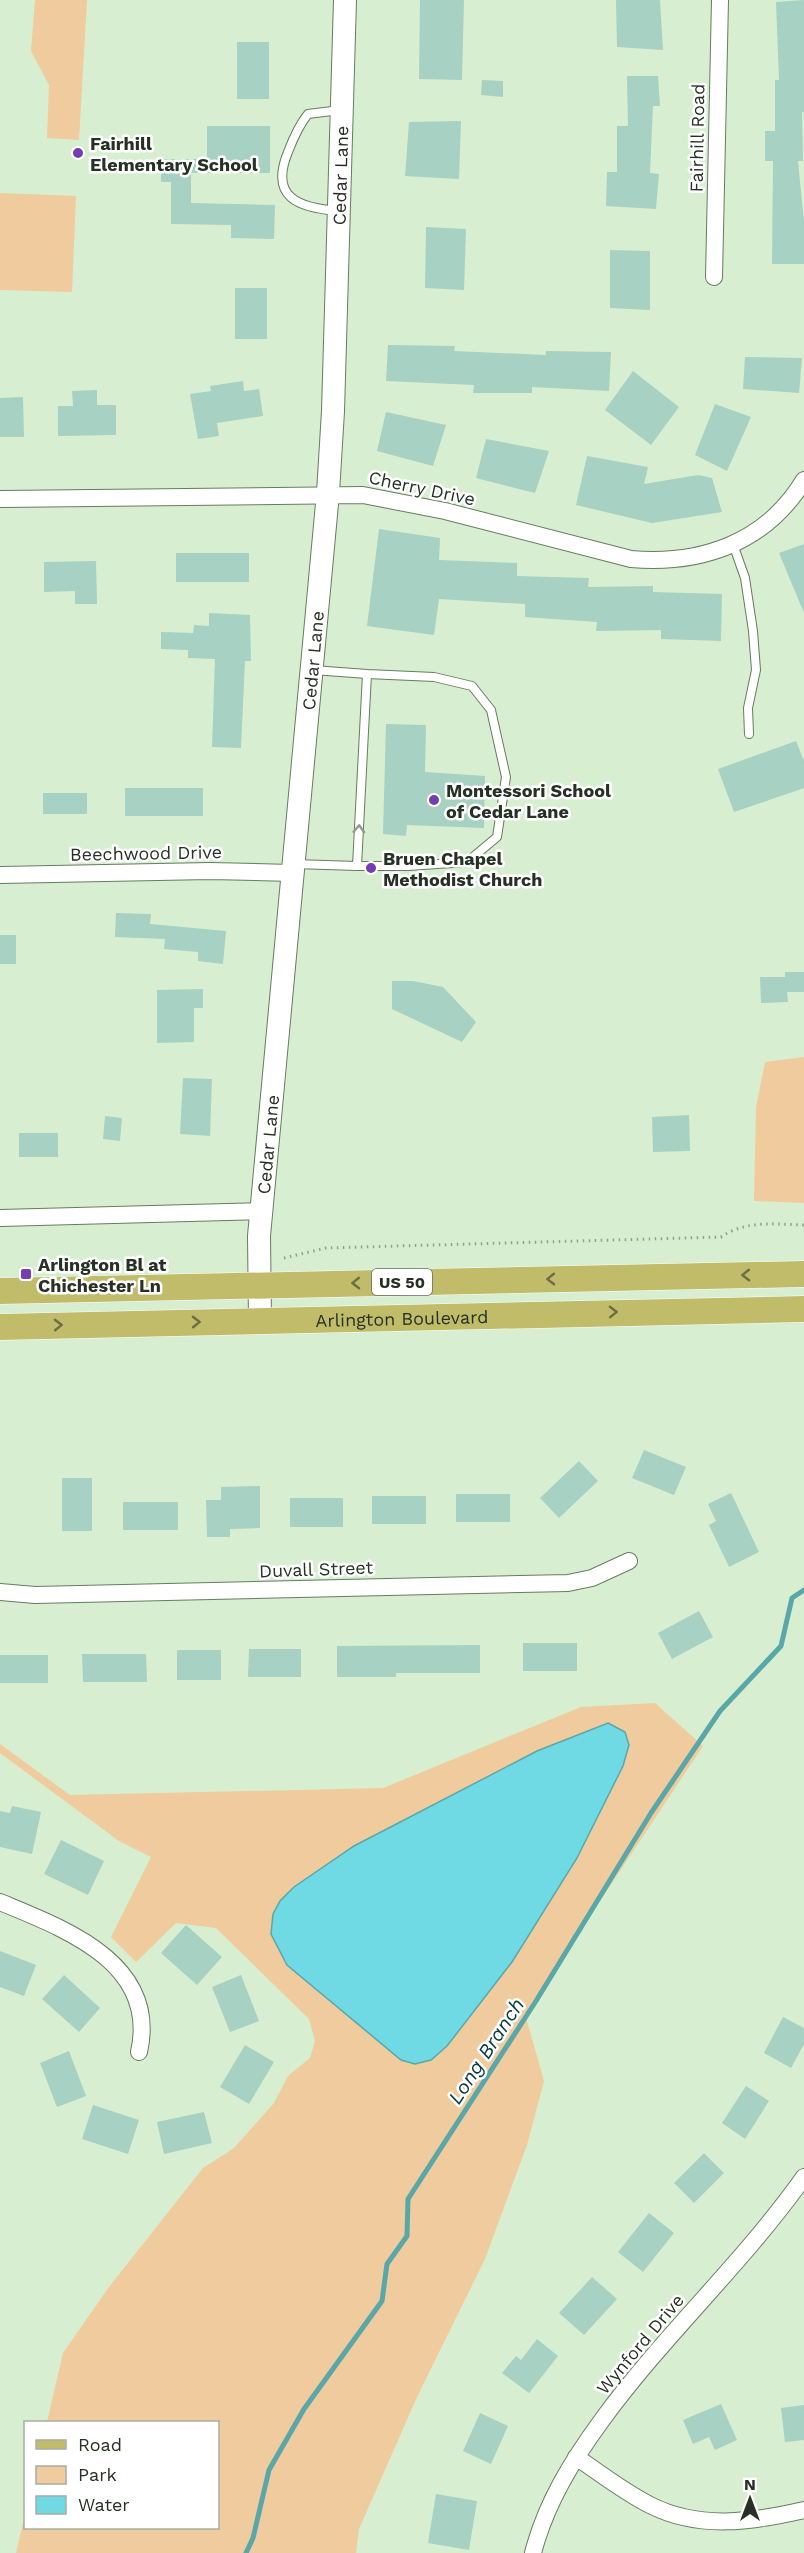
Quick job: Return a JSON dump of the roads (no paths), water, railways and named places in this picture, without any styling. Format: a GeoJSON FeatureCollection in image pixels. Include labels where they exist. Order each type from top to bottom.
{"type":"FeatureCollection","features":[{"type":"Feature","properties":{"kind":"main road","name":"Cedar Lane"},"geometry":{"type":"LineString","coordinates":[[260,1321],[261,1211],[328,493],[345,0]]}},
{"type":"Feature","properties":{"kind":"main road","name":"Arlington Boulevard"},"geometry":{"type":"LineString","coordinates":[[0,1291],[804,1274]]}},
{"type":"Feature","properties":{"kind":"main road","name":"Arlington Boulevard"},"geometry":{"type":"LineString","coordinates":[[0,1326],[804,1309]]}},
{"type":"Feature","properties":{"kind":"street","name":"Fairhill Road"},"geometry":{"type":"LineString","coordinates":[[714,277],[720,0]]}},
{"type":"Feature","properties":{"kind":"street","name":"Cherry Drive"},"geometry":{"type":"LineString","coordinates":[[0,499],[328,493],[363,495],[395,499],[631,558],[659,561],[687,559],[733,544],[761,527],[782,508],[804,480]]}},
{"type":"Feature","properties":{"kind":"street","name":"Beechwood Drive"},"geometry":{"type":"LineString","coordinates":[[0,875],[293,868]]}},
{"type":"Feature","properties":{"kind":"street"},"geometry":{"type":"LineString","coordinates":[[0,1218],[261,1211]]}},
{"type":"Feature","properties":{"kind":"street","name":"Duvall Street"},"geometry":{"type":"LineString","coordinates":[[0,1592],[46,1595],[568,1583],[592,1578],[629,1561]]}},
{"type":"Feature","properties":{"kind":"street"},"geometry":{"type":"LineString","coordinates":[[0,1902],[64,1929],[88,1943],[110,1961],[129,1982],[138,2000],[142,2018],[139,2052]]}},
{"type":"Feature","properties":{"kind":"street","name":"Wynford Drive"},"geometry":{"type":"LineString","coordinates":[[533,2553],[541,2524],[576,2457],[628,2385],[767,2227],[798,2198],[804,2177]]}},
{"type":"Feature","properties":{"kind":"street"},"geometry":{"type":"LineString","coordinates":[[576,2457],[650,2505],[695,2519],[751,2522],[804,2510]]}},
{"type":"Feature","properties":{"kind":"lane"},"geometry":{"type":"LineString","coordinates":[[339,211],[304,206],[294,200],[285,192],[281,174],[292,142],[308,114],[342,110]]}},
{"type":"Feature","properties":{"kind":"lane"},"geometry":{"type":"LineString","coordinates":[[733,544],[745,578],[753,631],[756,670],[748,708],[749,734]]}},
{"type":"Feature","properties":{"kind":"lane"},"geometry":{"type":"LineString","coordinates":[[293,868],[408,866],[467,862],[497,837],[506,777],[491,710],[472,686],[434,677],[313,670]]}},
{"type":"Feature","properties":{"kind":"lane"},"geometry":{"type":"LineString","coordinates":[[357,866],[367,674]]}},
{"type":"Feature","properties":{"kind":"water"},"geometry":{"type":"Polygon","coordinates":[[[608,1723],[625,1732],[629,1745],[623,1766],[577,1858],[512,1962],[447,2046],[431,2060],[415,2064],[401,2060],[287,1965],[271,1934],[273,1914],[280,1901],[294,1887],[354,1846],[537,1751],[608,1723]]]}},
{"type":"Feature","properties":{"kind":"waterway","name":"Long Branch"},"geometry":{"type":"LineString","coordinates":[[246,2553],[253,2538],[269,2470],[304,2409],[382,2301],[387,2264],[407,2236],[408,2199],[536,2001],[651,1813],[720,1711],[781,1646],[792,1598],[804,1590]]}},
{"type":"Feature","properties":{"kind":"place","name":"Fairhill Elementary School"},"geometry":{"type":"Point","coordinates":[78,153]}},
{"type":"Feature","properties":{"kind":"place","name":"Montessori School of Cedar Lane"},"geometry":{"type":"Point","coordinates":[434,800]}},
{"type":"Feature","properties":{"kind":"place","name":"Bruen Chapel Methodist Church"},"geometry":{"type":"Point","coordinates":[371,868]}},
{"type":"Feature","properties":{"kind":"place","name":"Arlington Bl at Chichester Ln"},"geometry":{"type":"Point","coordinates":[26,1274]}}]}
